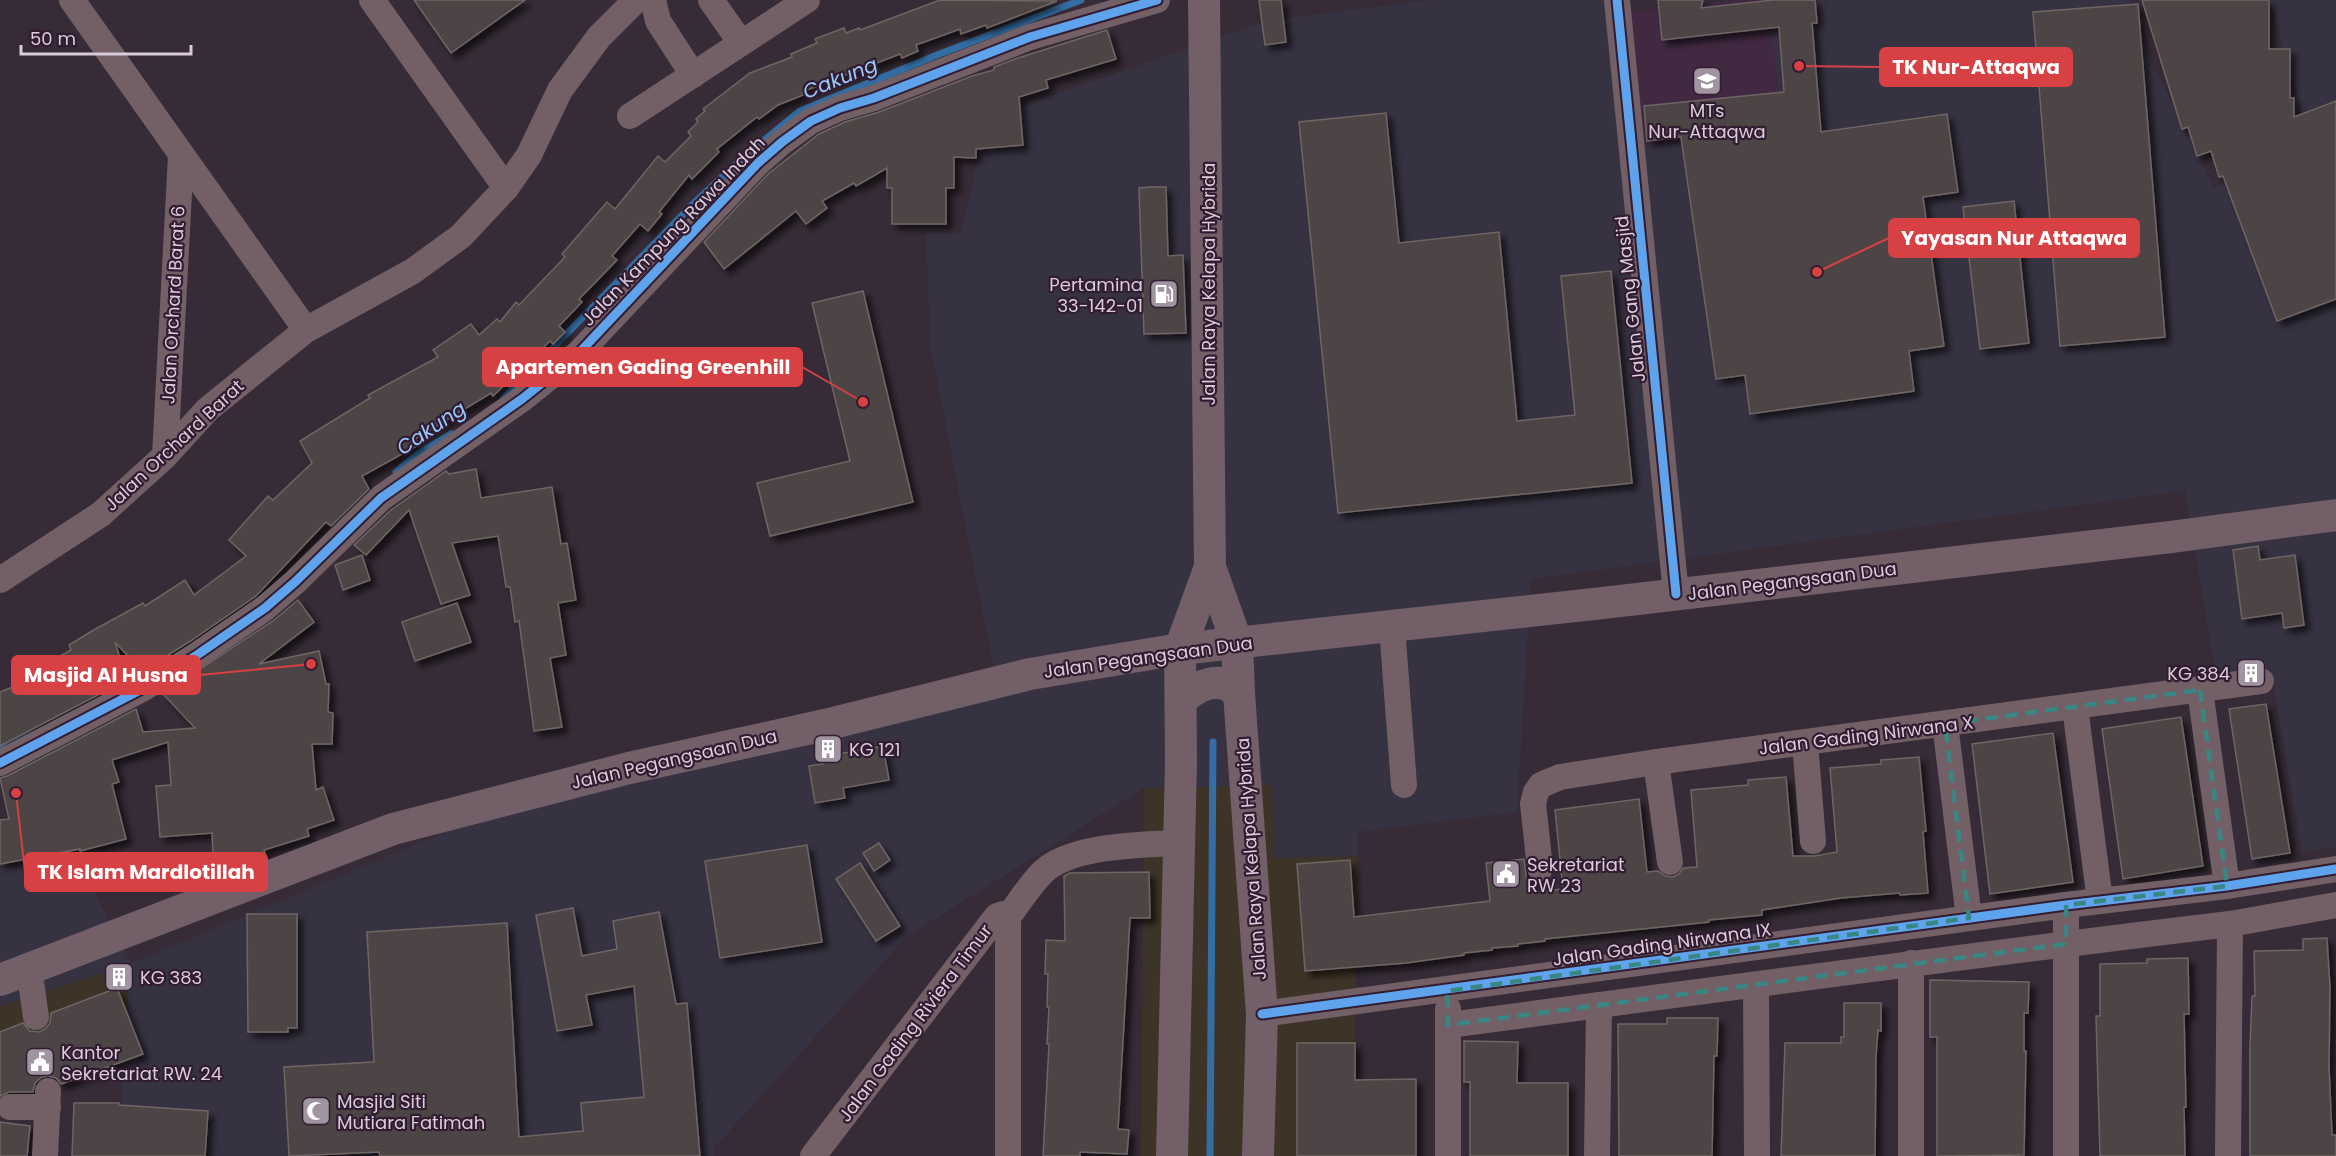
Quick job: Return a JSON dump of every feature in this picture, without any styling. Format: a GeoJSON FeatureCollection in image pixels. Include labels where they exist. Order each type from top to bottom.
{"type":"FeatureCollection","features":[{"type":"Feature","properties":{"kind":"main road","name":"Jalan Raya Kelapa Hybrida"},"geometry":{"type":"LineString","coordinates":[[1205,12],[1210,567],[1238,643],[1239,693],[1262,1014],[1258,1156]]}},
{"type":"Feature","properties":{"kind":"main road","name":"Jalan Pegangsaan Dua"},"geometry":{"type":"LineString","coordinates":[[0,980],[393,829],[629,768],[825,725],[1030,674],[1180,649],[1392,627],[2171,537],[2336,515]]}},
{"type":"Feature","properties":{"kind":"main road","name":"Jalan Raya Kelapa Hybrida"},"geometry":{"type":"LineString","coordinates":[[1172,1156],[1181,738],[1180,649],[1210,567]]}},
{"type":"Feature","properties":{"kind":"main road"},"geometry":{"type":"LineString","coordinates":[[1139,656],[1163,682],[1177,717],[1181,738]]}},
{"type":"Feature","properties":{"kind":"main road"},"geometry":{"type":"LineString","coordinates":[[1181,700],[1195,688],[1212,683],[1228,685],[1239,693]]}},
{"type":"Feature","properties":{"kind":"street","name":"Jalan Orchard Barat 6"},"geometry":{"type":"LineString","coordinates":[[72,0],[306,330]]}},
{"type":"Feature","properties":{"kind":"street"},"geometry":{"type":"LineString","coordinates":[[372,0],[506,188]]}},
{"type":"Feature","properties":{"kind":"street","name":"Jalan Orchard Barat"},"geometry":{"type":"LineString","coordinates":[[0,580],[101,514],[165,456],[208,409],[306,330],[413,271],[460,236],[506,188],[529,155],[560,90],[599,37],[636,0]]}},
{"type":"Feature","properties":{"kind":"street"},"geometry":{"type":"LineString","coordinates":[[653,0],[658,21],[693,75]]}},
{"type":"Feature","properties":{"kind":"street"},"geometry":{"type":"LineString","coordinates":[[711,0],[741,43]]}},
{"type":"Feature","properties":{"kind":"street"},"geometry":{"type":"LineString","coordinates":[[630,116],[807,0]]}},
{"type":"Feature","properties":{"kind":"street","name":"Jalan Kampung Rawa Indah"},"geometry":{"type":"LineString","coordinates":[[0,763],[142,689],[197,655],[265,608],[381,498],[522,399],[578,354],[758,163],[782,142],[811,122],[840,108],[892,91],[1030,37],[1157,0]]}},
{"type":"Feature","properties":{"kind":"street","name":"Jalan Gang Masjid"},"geometry":{"type":"LineString","coordinates":[[1617,0],[1676,594]]}},
{"type":"Feature","properties":{"kind":"street","name":"Jalan Orchard Barat 6"},"geometry":{"type":"LineString","coordinates":[[165,456],[181,155]]}},
{"type":"Feature","properties":{"kind":"street"},"geometry":{"type":"LineString","coordinates":[[1392,627],[1404,785]]}},
{"type":"Feature","properties":{"kind":"street","name":"Jalan Gading Nirwana X"},"geometry":{"type":"LineString","coordinates":[[1540,868],[1533,804],[1536,792],[1541,785],[1560,777],[1656,762],[2261,681]]}},
{"type":"Feature","properties":{"kind":"street"},"geometry":{"type":"LineString","coordinates":[[2200,690],[2227,886]]}},
{"type":"Feature","properties":{"kind":"street"},"geometry":{"type":"LineString","coordinates":[[2075,707],[2100,901]]}},
{"type":"Feature","properties":{"kind":"street"},"geometry":{"type":"LineString","coordinates":[[1944,724],[1969,918]]}},
{"type":"Feature","properties":{"kind":"street"},"geometry":{"type":"LineString","coordinates":[[1805,743],[1814,841]]}},
{"type":"Feature","properties":{"kind":"street"},"geometry":{"type":"LineString","coordinates":[[1656,762],[1670,862]]}},
{"type":"Feature","properties":{"kind":"street","name":"Jalan Gading Riviera Timur"},"geometry":{"type":"LineString","coordinates":[[813,1156],[997,916],[1003,914],[1008,917],[1042,872],[1076,853],[1179,843]]}},
{"type":"Feature","properties":{"kind":"street","name":"Jalan Gading Nirwana IX"},"geometry":{"type":"LineString","coordinates":[[1262,1014],[1447,991],[2066,905],[2227,886],[2336,869]]}},
{"type":"Feature","properties":{"kind":"street"},"geometry":{"type":"LineString","coordinates":[[2066,905],[2066,1156]]}},
{"type":"Feature","properties":{"kind":"street"},"geometry":{"type":"LineString","coordinates":[[1448,1025],[1911,963],[2230,924],[2336,905]]}},
{"type":"Feature","properties":{"kind":"street"},"geometry":{"type":"LineString","coordinates":[[1008,917],[1008,1156]]}},
{"type":"Feature","properties":{"kind":"street"},"geometry":{"type":"LineString","coordinates":[[2228,1156],[2230,924]]}},
{"type":"Feature","properties":{"kind":"street"},"geometry":{"type":"LineString","coordinates":[[1911,963],[1911,1156]]}},
{"type":"Feature","properties":{"kind":"street"},"geometry":{"type":"LineString","coordinates":[[29,968],[36,1017]]}},
{"type":"Feature","properties":{"kind":"street"},"geometry":{"type":"LineString","coordinates":[[1756,985],[1757,1156]]}},
{"type":"Feature","properties":{"kind":"street"},"geometry":{"type":"LineString","coordinates":[[1447,991],[1448,1156]]}},
{"type":"Feature","properties":{"kind":"street"},"geometry":{"type":"LineString","coordinates":[[1597,1156],[1599,1005]]}},
{"type":"Feature","properties":{"kind":"street"},"geometry":{"type":"LineString","coordinates":[[10,1107],[48,1099],[45,1156]]}},
{"type":"Feature","properties":{"kind":"highlighted area"},"geometry":{"type":"Polygon","coordinates":[[[2200,690],[2227,886],[2066,905],[2066,944],[1448,1025],[1447,991],[1969,918],[1945,724],[2200,690]]]}},
{"type":"Feature","properties":{"kind":"shaded area"},"geometry":{"type":"Polygon","coordinates":[[[1430,0],[1611,0],[1626,13],[1739,0],[2130,0],[2137,34],[2214,188],[2314,152],[2269,0],[2336,0],[2336,847],[2302,852],[2271,669],[2216,676],[2185,491],[1531,579],[1517,812],[1357,832],[1357,856],[1274,858],[1272,785],[1144,788],[906,937],[714,1148],[715,1156],[117,1156],[130,964],[0,1007],[0,868],[78,861],[131,963],[624,758],[998,688],[930,346],[926,233],[961,234],[987,118],[1269,20],[1430,0]]]}},
{"type":"Feature","properties":{"kind":"shaded area","name":"MTs Nur-Attaqwa"},"geometry":{"type":"Polygon","coordinates":[[[1742,0],[1820,0],[1823,25],[1772,31],[1783,131],[1643,146],[1628,12],[1742,0]]]}},
{"type":"Feature","properties":{"kind":"shaded area"},"geometry":{"type":"Polygon","coordinates":[[[1272,784],[1274,858],[1357,856],[1354,1156],[1141,1156],[1144,788],[1272,784]]]}},
{"type":"Feature","properties":{"kind":"shaded area"},"geometry":{"type":"Polygon","coordinates":[[[130,963],[124,1054],[0,1101],[0,1007],[130,963]]]}},
{"type":"Feature","properties":{"kind":"building"},"geometry":{"type":"Polygon","coordinates":[[[414,0],[525,0],[451,53],[414,0]]]}},
{"type":"Feature","properties":{"kind":"building"},"geometry":{"type":"Polygon","coordinates":[[[940,0],[1057,1],[987,28],[986,25],[961,34],[960,29],[916,45],[918,51],[902,58],[900,54],[802,92],[803,95],[778,105],[759,119],[757,117],[717,149],[719,152],[692,179],[689,175],[659,212],[662,214],[648,231],[640,224],[612,256],[617,260],[579,299],[582,302],[559,326],[565,332],[553,344],[550,341],[493,396],[491,393],[415,439],[420,444],[362,476],[369,489],[331,526],[326,522],[256,596],[142,671],[115,642],[127,680],[0,746],[0,692],[20,684],[18,680],[71,650],[69,645],[92,631],[143,603],[145,606],[185,580],[194,595],[246,556],[229,540],[268,496],[273,500],[312,463],[300,441],[370,398],[368,395],[438,357],[433,350],[471,324],[479,335],[497,319],[500,322],[516,302],[519,305],[565,257],[562,254],[607,202],[615,209],[658,156],[665,162],[691,136],[688,132],[698,122],[696,119],[705,111],[703,109],[750,73],[792,57],[791,54],[817,43],[815,39],[844,28],[846,33],[859,28],[860,30],[940,0]]]}},
{"type":"Feature","properties":{"kind":"building"},"geometry":{"type":"Polygon","coordinates":[[[1259,0],[1281,0],[1286,42],[1265,45],[1259,0]]]}},
{"type":"Feature","properties":{"kind":"building"},"geometry":{"type":"Polygon","coordinates":[[[1658,0],[1703,0],[1701,8],[1773,0],[1815,0],[1817,23],[1812,23],[1821,132],[1947,114],[1958,192],[1923,197],[1944,346],[1909,351],[1914,391],[1750,414],[1745,375],[1716,379],[1681,137],[1647,141],[1644,106],[1784,92],[1779,27],[1662,40],[1658,0]]]}},
{"type":"Feature","properties":{"kind":"building"},"geometry":{"type":"Polygon","coordinates":[[[2142,0],[2269,0],[2269,49],[2290,49],[2290,98],[2294,98],[2294,117],[2336,101],[2336,299],[2277,321],[2223,176],[2219,177],[2211,151],[2197,156],[2188,127],[2182,129],[2142,0]]]}},
{"type":"Feature","properties":{"kind":"building"},"geometry":{"type":"Polygon","coordinates":[[[2138,4],[2165,337],[2060,346],[2033,12],[2138,4]]]}},
{"type":"Feature","properties":{"kind":"building"},"geometry":{"type":"Polygon","coordinates":[[[1107,30],[1116,59],[1046,80],[1048,88],[1019,97],[1023,145],[976,149],[976,158],[954,157],[954,188],[946,188],[946,224],[892,224],[892,188],[887,188],[887,168],[856,186],[854,183],[822,201],[827,208],[806,224],[796,211],[724,269],[704,242],[768,174],[819,134],[845,122],[994,70],[994,67],[1015,59],[1107,30]]]}},
{"type":"Feature","properties":{"kind":"building"},"geometry":{"type":"Polygon","coordinates":[[[1386,113],[1399,243],[1499,232],[1517,421],[1575,415],[1561,276],[1611,271],[1632,483],[1338,513],[1299,122],[1386,113]]]}},
{"type":"Feature","properties":{"kind":"building","name":"Pertamina 33-142-01"},"geometry":{"type":"Polygon","coordinates":[[[1166,187],[1168,256],[1183,255],[1186,333],[1144,334],[1139,188],[1166,187]]]}},
{"type":"Feature","properties":{"kind":"building"},"geometry":{"type":"Polygon","coordinates":[[[2014,201],[2029,343],[1980,349],[1963,207],[2014,201]]]}},
{"type":"Feature","properties":{"kind":"building"},"geometry":{"type":"Polygon","coordinates":[[[863,291],[913,502],[770,536],[757,483],[850,461],[812,303],[863,291]]]}},
{"type":"Feature","properties":{"kind":"building"},"geometry":{"type":"Polygon","coordinates":[[[476,469],[481,498],[552,487],[561,544],[567,543],[576,600],[558,603],[566,655],[550,658],[562,727],[534,731],[519,621],[515,622],[510,587],[506,587],[498,536],[452,543],[470,595],[441,604],[409,510],[366,555],[354,545],[391,510],[446,471],[449,474],[476,469]]]}},
{"type":"Feature","properties":{"kind":"building"},"geometry":{"type":"Polygon","coordinates":[[[2258,546],[2260,560],[2295,555],[2304,625],[2284,628],[2282,613],[2242,619],[2233,550],[2258,546]]]}},
{"type":"Feature","properties":{"kind":"building"},"geometry":{"type":"Polygon","coordinates":[[[362,555],[370,580],[343,590],[335,565],[362,555]]]}},
{"type":"Feature","properties":{"kind":"building"},"geometry":{"type":"Polygon","coordinates":[[[298,600],[314,622],[259,664],[319,651],[326,684],[329,684],[328,712],[333,713],[332,744],[312,744],[316,790],[323,787],[334,820],[307,829],[309,836],[264,850],[265,853],[213,853],[212,833],[160,837],[156,786],[171,785],[168,742],[112,760],[119,782],[112,784],[126,839],[80,851],[80,849],[0,864],[0,820],[9,819],[0,778],[136,709],[143,732],[195,728],[163,694],[274,620],[298,600]]]}},
{"type":"Feature","properties":{"kind":"building"},"geometry":{"type":"Polygon","coordinates":[[[457,603],[471,642],[415,661],[402,622],[457,603]]]}},
{"type":"Feature","properties":{"kind":"building"},"geometry":{"type":"Polygon","coordinates":[[[2266,704],[2290,853],[2252,859],[2229,709],[2266,704]]]}},
{"type":"Feature","properties":{"kind":"building"},"geometry":{"type":"Polygon","coordinates":[[[2181,717],[2203,866],[2123,879],[2102,729],[2181,717]]]}},
{"type":"Feature","properties":{"kind":"building"},"geometry":{"type":"Polygon","coordinates":[[[2053,733],[2073,882],[1990,894],[1972,744],[2053,733]]]}},
{"type":"Feature","properties":{"kind":"building"},"geometry":{"type":"Polygon","coordinates":[[[883,746],[889,780],[843,788],[845,798],[815,803],[809,766],[823,764],[821,757],[883,746]]]}},
{"type":"Feature","properties":{"kind":"building"},"geometry":{"type":"Polygon","coordinates":[[[1919,757],[1926,831],[1923,832],[1928,893],[1841,898],[1762,910],[1762,915],[1545,939],[1545,941],[1518,944],[1518,946],[1492,948],[1492,950],[1464,953],[1464,955],[1406,963],[1305,971],[1297,864],[1350,860],[1354,917],[1490,901],[1486,863],[1524,859],[1528,892],[1563,889],[1555,810],[1639,799],[1647,872],[1658,871],[1665,876],[1673,877],[1683,868],[1697,867],[1691,790],[1748,785],[1748,780],[1786,777],[1793,856],[1815,856],[1837,852],[1830,768],[1881,764],[1881,760],[1919,757]]]}},
{"type":"Feature","properties":{"kind":"building"},"geometry":{"type":"Polygon","coordinates":[[[879,843],[890,860],[874,871],[863,853],[879,843]]]}},
{"type":"Feature","properties":{"kind":"building"},"geometry":{"type":"Polygon","coordinates":[[[807,845],[822,942],[720,958],[705,861],[807,845]]]}},
{"type":"Feature","properties":{"kind":"building"},"geometry":{"type":"Polygon","coordinates":[[[860,863],[900,926],[876,941],[836,879],[860,863]]]}},
{"type":"Feature","properties":{"kind":"building"},"geometry":{"type":"Polygon","coordinates":[[[1149,872],[1150,918],[1130,918],[1118,1129],[1129,1130],[1127,1154],[1080,1152],[1080,1156],[1043,1156],[1049,1044],[1047,1044],[1049,1007],[1047,1007],[1048,974],[1045,974],[1046,940],[1065,941],[1064,876],[1070,873],[1149,872]]]}},
{"type":"Feature","properties":{"kind":"building"},"geometry":{"type":"Polygon","coordinates":[[[573,908],[582,956],[617,949],[613,921],[659,912],[676,1004],[687,1003],[700,1156],[380,1156],[379,1152],[289,1156],[284,1067],[374,1062],[367,932],[507,923],[519,1137],[583,1131],[581,1103],[644,1097],[634,986],[586,995],[592,1025],[557,1031],[536,915],[573,908]]]}},
{"type":"Feature","properties":{"kind":"building"},"geometry":{"type":"Polygon","coordinates":[[[247,914],[297,914],[297,1028],[288,1028],[288,1032],[248,1032],[247,914]]]}},
{"type":"Feature","properties":{"kind":"building"},"geometry":{"type":"Polygon","coordinates":[[[2327,938],[2330,988],[2329,1067],[2332,1135],[2336,1135],[2336,1156],[2250,1156],[2250,1047],[2252,996],[2255,996],[2254,951],[2303,950],[2303,939],[2327,938]]]}},
{"type":"Feature","properties":{"kind":"building"},"geometry":{"type":"Polygon","coordinates":[[[2188,958],[2189,1014],[2184,1014],[2185,1156],[2100,1156],[2096,1016],[2100,1016],[2100,964],[2147,963],[2147,959],[2188,958]]]}},
{"type":"Feature","properties":{"kind":"building"},"geometry":{"type":"Polygon","coordinates":[[[1930,980],[2029,982],[2028,1013],[2024,1013],[2024,1051],[2026,1051],[2024,1155],[1937,1156],[1937,1037],[1930,1037],[1930,980]]]}},
{"type":"Feature","properties":{"kind":"building"},"geometry":{"type":"Polygon","coordinates":[[[117,988],[143,1054],[61,1084],[56,1078],[42,1077],[35,1083],[33,1092],[9,1092],[0,1096],[0,1032],[23,1023],[30,1031],[39,1032],[50,1023],[51,1013],[117,988]]]}},
{"type":"Feature","properties":{"kind":"building"},"geometry":{"type":"Polygon","coordinates":[[[1844,1003],[1881,1003],[1881,1031],[1878,1030],[1876,1056],[1875,1156],[1781,1156],[1785,1043],[1841,1043],[1841,1037],[1844,1037],[1844,1003]]]}},
{"type":"Feature","properties":{"kind":"building"},"geometry":{"type":"Polygon","coordinates":[[[1667,1018],[1718,1018],[1717,1056],[1714,1056],[1712,1156],[1619,1156],[1618,1024],[1667,1024],[1667,1018]]]}},
{"type":"Feature","properties":{"kind":"building"},"geometry":{"type":"Polygon","coordinates":[[[1464,1041],[1518,1042],[1517,1083],[1568,1083],[1568,1156],[1470,1156],[1470,1082],[1464,1082],[1464,1041]]]}},
{"type":"Feature","properties":{"kind":"building"},"geometry":{"type":"Polygon","coordinates":[[[1297,1043],[1355,1043],[1355,1080],[1416,1079],[1416,1156],[1297,1156],[1297,1043]]]}},
{"type":"Feature","properties":{"kind":"building"},"geometry":{"type":"Polygon","coordinates":[[[74,1103],[119,1103],[119,1105],[208,1111],[205,1156],[72,1156],[74,1103]]]}},
{"type":"Feature","properties":{"kind":"building"},"geometry":{"type":"Polygon","coordinates":[[[0,1122],[30,1126],[27,1156],[0,1156],[0,1122]]]}},
{"type":"Feature","properties":{"kind":"waterway","name":"Cakung"},"geometry":{"type":"LineString","coordinates":[[504,398],[696,201],[745,156],[800,111],[1081,0]]}},
{"type":"Feature","properties":{"kind":"waterway","name":"Cakung"},"geometry":{"type":"LineString","coordinates":[[396,472],[418,454],[451,434]]}},
{"type":"Feature","properties":{"kind":"waterway","name":"Cakung"},"geometry":{"type":"LineString","coordinates":[[0,748],[29,734]]}},
{"type":"Feature","properties":{"kind":"waterway"},"geometry":{"type":"LineString","coordinates":[[1210,1156],[1213,742]]}},
{"type":"Feature","properties":{"kind":"cycle path"},"geometry":{"type":"LineString","coordinates":[[0,763],[142,689],[197,655],[265,608],[381,498],[522,399],[578,354],[758,163],[811,121],[1030,37],[1157,0]]}},
{"type":"Feature","properties":{"kind":"cycle path"},"geometry":{"type":"LineString","coordinates":[[1617,0],[1676,594]]}},
{"type":"Feature","properties":{"kind":"cycle path"},"geometry":{"type":"LineString","coordinates":[[1262,1014],[2066,905],[2227,886],[2336,869]]}},
{"type":"Feature","properties":{"kind":"place","name":"TK Nur-Attaqwa"},"geometry":{"type":"Point","coordinates":[1799,66]}},
{"type":"Feature","properties":{"kind":"place","name":"MTs Nur-Attaqwa"},"geometry":{"type":"Point","coordinates":[1707,81]}},
{"type":"Feature","properties":{"kind":"place","name":"Yayasan Nur Attaqwa"},"geometry":{"type":"Point","coordinates":[1817,272]}},
{"type":"Feature","properties":{"kind":"place","name":"Pertamina 33-142-01"},"geometry":{"type":"Point","coordinates":[1164,294]}},
{"type":"Feature","properties":{"kind":"place","name":"Apartemen Gading Greenhill"},"geometry":{"type":"Point","coordinates":[863,402]}},
{"type":"Feature","properties":{"kind":"place","name":"Masjid Al Husna"},"geometry":{"type":"Point","coordinates":[311,664]}},
{"type":"Feature","properties":{"kind":"place","name":"KG 384"},"geometry":{"type":"Point","coordinates":[2251,673]}},
{"type":"Feature","properties":{"kind":"place","name":"KG 121"},"geometry":{"type":"Point","coordinates":[828,749]}},
{"type":"Feature","properties":{"kind":"place","name":"TK Islam Mardlotillah"},"geometry":{"type":"Point","coordinates":[16,793]}},
{"type":"Feature","properties":{"kind":"place","name":"Sekretariat RW 23"},"geometry":{"type":"Point","coordinates":[1506,874]}},
{"type":"Feature","properties":{"kind":"place","name":"KG 383"},"geometry":{"type":"Point","coordinates":[119,977]}},
{"type":"Feature","properties":{"kind":"place","name":"Kantor Sekretariat RW. 24"},"geometry":{"type":"Point","coordinates":[40,1062]}},
{"type":"Feature","properties":{"kind":"place","name":"Masjid Siti Mutiara Fatimah"},"geometry":{"type":"Point","coordinates":[316,1111]}}]}
